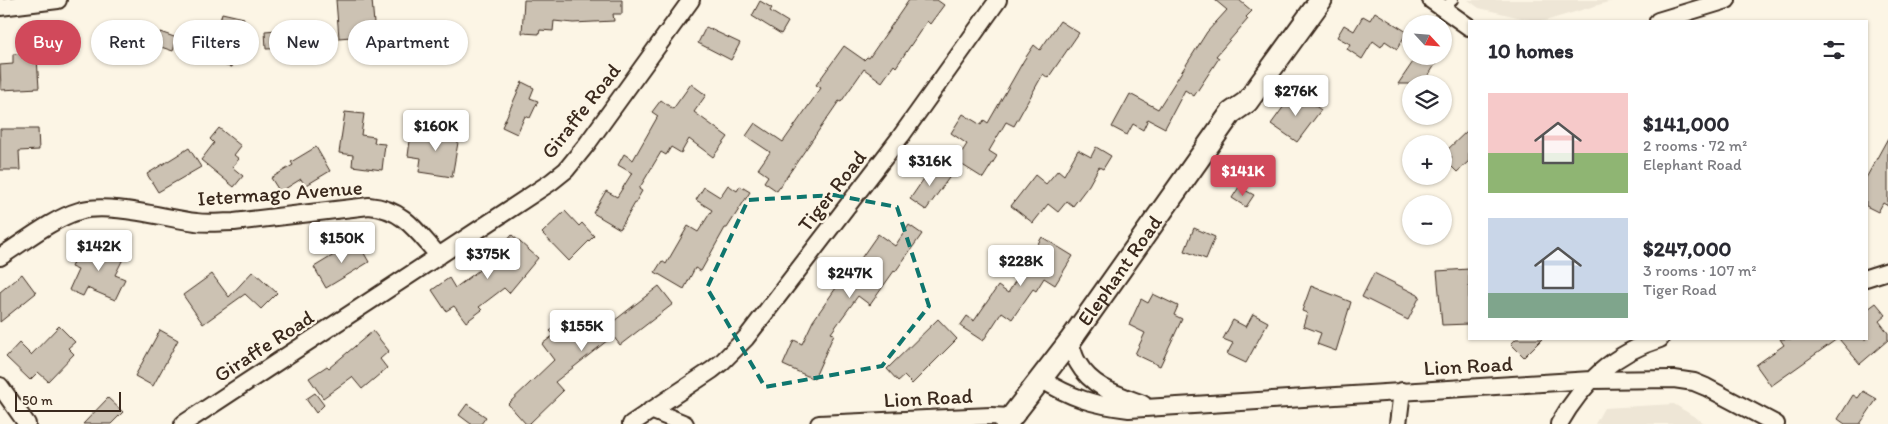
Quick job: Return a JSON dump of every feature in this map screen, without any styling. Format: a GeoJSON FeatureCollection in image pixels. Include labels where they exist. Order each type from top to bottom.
{"type":"FeatureCollection","features":[{"type":"Feature","properties":{"kind":"street"},"geometry":{"type":"LineString","coordinates":[[0,6],[58,0]]}},
{"type":"Feature","properties":{"kind":"street","name":"Giraffe Road"},"geometry":{"type":"LineString","coordinates":[[183,424],[566,170],[587,144],[691,0]]}},
{"type":"Feature","properties":{"kind":"street","name":"Tiger Road"},"geometry":{"type":"LineString","coordinates":[[631,424],[722,362],[746,338],[901,136],[998,0]]}},
{"type":"Feature","properties":{"kind":"street","name":"Elephant Road"},"geometry":{"type":"LineString","coordinates":[[1260,74],[1304,0]]}},
{"type":"Feature","properties":{"kind":"street","name":"Elephant Road"},"geometry":{"type":"LineString","coordinates":[[1008,421],[1070,341],[1231,114],[1235,98],[1260,74],[1321,0]]}},
{"type":"Feature","properties":{"kind":"street"},"geometry":{"type":"LineString","coordinates":[[1661,20],[1727,0]]}},
{"type":"Feature","properties":{"kind":"street"},"geometry":{"type":"LineString","coordinates":[[1442,3],[1468,26]]}},
{"type":"Feature","properties":{"kind":"street","name":"Ietermago Avenue"},"geometry":{"type":"LineString","coordinates":[[0,257],[66,215],[88,209],[111,209],[214,223],[368,206],[389,210],[400,216],[439,256]]}},
{"type":"Feature","properties":{"kind":"street"},"geometry":{"type":"LineString","coordinates":[[1868,277],[1888,271]]}},
{"type":"Feature","properties":{"kind":"street"},"geometry":{"type":"LineString","coordinates":[[1560,424],[1568,408],[1591,380],[1619,357],[1638,346],[1657,340]]}},
{"type":"Feature","properties":{"kind":"street","name":"Lion Road"},"geometry":{"type":"LineString","coordinates":[[1070,341],[1077,363],[1098,385],[1113,393],[1153,408]]}},
{"type":"Feature","properties":{"kind":"street","name":"Lion Road"},"geometry":{"type":"LineString","coordinates":[[1041,379],[1056,389],[1098,405],[1129,409],[1591,380],[1674,379],[1694,382],[1719,393],[1776,424]]}},
{"type":"Feature","properties":{"kind":"street"},"geometry":{"type":"LineString","coordinates":[[0,386],[27,424]]}},
{"type":"Feature","properties":{"kind":"street"},"geometry":{"type":"LineString","coordinates":[[1398,424],[1402,391]]}},
{"type":"Feature","properties":{"kind":"street"},"geometry":{"type":"LineString","coordinates":[[651,410],[684,424]]}},
{"type":"Feature","properties":{"kind":"street","name":"Lion Road"},"geometry":{"type":"LineString","coordinates":[[819,424],[991,416],[1008,421]]}},
{"type":"Feature","properties":{"kind":"highlighted area"},"geometry":{"type":"Polygon","coordinates":[[[834,195],[897,207],[929,306],[882,366],[765,387],[707,288],[748,200],[834,195]]]}},
{"type":"Feature","properties":{"kind":"shaded area"},"geometry":{"type":"Polygon","coordinates":[[[1468,0],[1615,0],[1548,20],[1530,20],[1479,8],[1468,0]]]}},
{"type":"Feature","properties":{"kind":"shaded area"},"geometry":{"type":"Polygon","coordinates":[[[1674,404],[1706,424],[1595,424],[1604,408],[1674,404]]]}},
{"type":"Feature","properties":{"kind":"building"},"geometry":{"type":"Polygon","coordinates":[[[336,0],[372,0],[374,20],[348,20],[348,37],[339,38],[336,0]]]}},
{"type":"Feature","properties":{"kind":"building"},"geometry":{"type":"Polygon","coordinates":[[[524,0],[622,0],[622,14],[613,14],[614,21],[573,23],[554,21],[553,31],[540,30],[539,34],[522,33],[524,0]]]}},
{"type":"Feature","properties":{"kind":"building"},"geometry":{"type":"Polygon","coordinates":[[[909,0],[937,0],[944,5],[930,24],[927,21],[896,67],[894,65],[882,82],[864,69],[841,102],[839,101],[777,191],[764,182],[768,176],[758,169],[770,152],[746,136],[755,123],[783,142],[821,88],[816,85],[844,46],[864,60],[867,57],[869,58],[909,0]]]}},
{"type":"Feature","properties":{"kind":"building"},"geometry":{"type":"Polygon","coordinates":[[[1215,0],[1239,0],[1252,11],[1246,17],[1248,19],[1216,56],[1219,58],[1194,96],[1185,90],[1165,128],[1148,119],[1143,130],[1133,124],[1127,135],[1112,127],[1130,94],[1158,109],[1207,32],[1227,10],[1215,0]]]}},
{"type":"Feature","properties":{"kind":"building"},"geometry":{"type":"Polygon","coordinates":[[[760,1],[772,8],[770,11],[788,22],[781,34],[752,16],[760,1]]]}},
{"type":"Feature","properties":{"kind":"building"},"geometry":{"type":"Polygon","coordinates":[[[1375,12],[1402,29],[1402,40],[1397,49],[1385,41],[1381,47],[1373,41],[1362,59],[1347,49],[1350,44],[1337,37],[1344,25],[1354,31],[1363,16],[1370,20],[1375,12]]]}},
{"type":"Feature","properties":{"kind":"building"},"geometry":{"type":"Polygon","coordinates":[[[222,13],[244,18],[243,20],[220,20],[222,13]]]}},
{"type":"Feature","properties":{"kind":"building"},"geometry":{"type":"Polygon","coordinates":[[[1060,21],[1079,33],[1048,78],[1043,74],[1014,126],[1006,122],[989,151],[997,156],[983,178],[956,161],[967,144],[951,133],[963,114],[981,125],[984,120],[988,123],[1034,45],[1040,50],[1060,21]]]}},
{"type":"Feature","properties":{"kind":"building"},"geometry":{"type":"Polygon","coordinates":[[[706,27],[740,43],[731,60],[698,43],[706,27]]]}},
{"type":"Feature","properties":{"kind":"building"},"geometry":{"type":"Polygon","coordinates":[[[265,31],[269,31],[269,49],[266,49],[265,31]]]}},
{"type":"Feature","properties":{"kind":"building"},"geometry":{"type":"Polygon","coordinates":[[[163,33],[173,37],[173,51],[163,48],[163,33]]]}},
{"type":"Feature","properties":{"kind":"building"},"geometry":{"type":"Polygon","coordinates":[[[13,54],[15,54],[15,65],[37,65],[39,88],[1,90],[0,65],[13,64],[13,54]]]}},
{"type":"Feature","properties":{"kind":"building"},"geometry":{"type":"Polygon","coordinates":[[[1411,65],[1435,65],[1429,75],[1404,75],[1411,65]]]}},
{"type":"Feature","properties":{"kind":"building"},"geometry":{"type":"Polygon","coordinates":[[[522,82],[534,88],[530,98],[538,101],[530,118],[525,116],[517,134],[502,127],[522,82]]]}},
{"type":"Feature","properties":{"kind":"building"},"geometry":{"type":"Polygon","coordinates":[[[691,84],[706,95],[694,112],[728,137],[713,157],[689,139],[681,153],[671,147],[666,155],[661,152],[639,189],[642,191],[620,229],[593,213],[606,191],[617,197],[632,173],[618,165],[624,154],[633,160],[658,116],[652,112],[661,100],[673,109],[691,84]]]}},
{"type":"Feature","properties":{"kind":"building"},"geometry":{"type":"Polygon","coordinates":[[[1295,91],[1321,110],[1297,142],[1271,124],[1295,91]]]}},
{"type":"Feature","properties":{"kind":"building"},"geometry":{"type":"Polygon","coordinates":[[[345,112],[364,114],[361,135],[375,137],[374,143],[385,144],[382,170],[352,166],[353,155],[339,153],[345,112]]]}},
{"type":"Feature","properties":{"kind":"building"},"geometry":{"type":"Polygon","coordinates":[[[439,127],[460,131],[452,177],[419,172],[421,158],[408,156],[411,133],[438,137],[439,127]]]}},
{"type":"Feature","properties":{"kind":"building"},"geometry":{"type":"Polygon","coordinates":[[[219,128],[241,146],[234,155],[239,159],[232,167],[243,176],[234,187],[201,160],[214,143],[210,139],[219,128]]]}},
{"type":"Feature","properties":{"kind":"building"},"geometry":{"type":"Polygon","coordinates":[[[0,129],[38,129],[39,150],[19,151],[20,170],[0,170],[0,129]]]}},
{"type":"Feature","properties":{"kind":"building"},"geometry":{"type":"Polygon","coordinates":[[[1468,130],[1468,162],[1457,172],[1452,167],[1452,145],[1468,130]]]}},
{"type":"Feature","properties":{"kind":"building"},"geometry":{"type":"Polygon","coordinates":[[[1888,138],[1888,206],[1883,203],[1878,212],[1868,207],[1868,174],[1888,138]]]}},
{"type":"Feature","properties":{"kind":"building"},"geometry":{"type":"Polygon","coordinates":[[[316,147],[330,171],[305,186],[301,179],[280,192],[271,178],[293,165],[291,162],[316,147]]]}},
{"type":"Feature","properties":{"kind":"building"},"geometry":{"type":"Polygon","coordinates":[[[1096,147],[1111,156],[1103,169],[1099,167],[1089,185],[1073,206],[1067,201],[1058,212],[1048,204],[1033,223],[1011,206],[1035,175],[1046,184],[1058,170],[1064,175],[1078,150],[1091,157],[1096,147]]]}},
{"type":"Feature","properties":{"kind":"building"},"geometry":{"type":"Polygon","coordinates":[[[189,148],[201,167],[158,192],[147,174],[189,148]]]}},
{"type":"Feature","properties":{"kind":"building"},"geometry":{"type":"Polygon","coordinates":[[[934,164],[951,175],[926,210],[910,199],[934,164]]]}},
{"type":"Feature","properties":{"kind":"building"},"geometry":{"type":"Polygon","coordinates":[[[728,185],[737,191],[740,186],[750,192],[727,228],[725,228],[701,271],[695,268],[684,289],[655,272],[662,261],[666,264],[688,226],[698,232],[712,210],[696,200],[704,187],[720,197],[728,185]]]}},
{"type":"Feature","properties":{"kind":"building"},"geometry":{"type":"Polygon","coordinates":[[[1239,187],[1254,195],[1246,207],[1232,198],[1239,187]]]}},
{"type":"Feature","properties":{"kind":"building"},"geometry":{"type":"Polygon","coordinates":[[[565,211],[579,226],[582,223],[594,236],[569,261],[542,233],[565,211]]]}},
{"type":"Feature","properties":{"kind":"building"},"geometry":{"type":"Polygon","coordinates":[[[909,225],[922,234],[870,305],[858,296],[831,333],[834,334],[814,379],[783,365],[794,340],[802,344],[813,321],[854,262],[857,264],[878,234],[895,246],[909,225]]]}},
{"type":"Feature","properties":{"kind":"building"},"geometry":{"type":"Polygon","coordinates":[[[1194,228],[1215,237],[1206,259],[1185,251],[1194,228]]]}},
{"type":"Feature","properties":{"kind":"building"},"geometry":{"type":"Polygon","coordinates":[[[512,235],[538,258],[509,293],[504,288],[479,307],[482,310],[466,322],[454,306],[446,311],[432,290],[449,278],[455,288],[486,265],[512,235]]]}},
{"type":"Feature","properties":{"kind":"building"},"geometry":{"type":"Polygon","coordinates":[[[1042,237],[1073,256],[1055,285],[1044,278],[1036,291],[1033,289],[1012,319],[1002,312],[983,341],[960,326],[967,316],[974,321],[998,286],[1008,293],[1042,237]]]}},
{"type":"Feature","properties":{"kind":"building"},"geometry":{"type":"Polygon","coordinates":[[[357,241],[369,262],[326,288],[314,267],[357,241]]]}},
{"type":"Feature","properties":{"kind":"building"},"geometry":{"type":"Polygon","coordinates":[[[108,242],[127,251],[115,275],[125,279],[115,300],[87,288],[83,296],[69,290],[78,270],[71,267],[79,248],[101,258],[108,242]]]}},
{"type":"Feature","properties":{"kind":"building"},"geometry":{"type":"Polygon","coordinates":[[[1468,269],[1468,324],[1442,325],[1437,271],[1468,269]]]}},
{"type":"Feature","properties":{"kind":"building"},"geometry":{"type":"Polygon","coordinates":[[[253,271],[277,293],[261,309],[245,294],[203,324],[183,295],[212,274],[229,297],[253,271]]]}},
{"type":"Feature","properties":{"kind":"building"},"geometry":{"type":"Polygon","coordinates":[[[1374,273],[1420,296],[1408,320],[1362,297],[1374,273]]]}},
{"type":"Feature","properties":{"kind":"building"},"geometry":{"type":"Polygon","coordinates":[[[22,274],[36,293],[0,322],[0,292],[22,274]]]}},
{"type":"Feature","properties":{"kind":"building"},"geometry":{"type":"Polygon","coordinates":[[[659,286],[673,304],[620,345],[613,336],[555,382],[563,391],[529,424],[526,424],[508,404],[554,360],[542,344],[554,335],[550,331],[567,317],[581,335],[591,327],[596,335],[659,286]]]}},
{"type":"Feature","properties":{"kind":"building"},"geometry":{"type":"Polygon","coordinates":[[[1311,286],[1351,302],[1336,351],[1317,344],[1321,333],[1303,326],[1307,313],[1302,311],[1311,286]]]}},
{"type":"Feature","properties":{"kind":"building"},"geometry":{"type":"Polygon","coordinates":[[[1153,294],[1178,306],[1174,315],[1182,319],[1160,366],[1135,354],[1145,333],[1129,325],[1141,299],[1148,303],[1153,294]]]}},
{"type":"Feature","properties":{"kind":"building"},"geometry":{"type":"Polygon","coordinates":[[[1876,303],[1886,315],[1879,321],[1888,333],[1888,340],[1860,364],[1840,340],[1868,340],[1868,309],[1876,303]]]}},
{"type":"Feature","properties":{"kind":"building"},"geometry":{"type":"Polygon","coordinates":[[[1253,314],[1268,322],[1246,363],[1227,354],[1233,343],[1223,339],[1233,320],[1246,327],[1253,314]]]}},
{"type":"Feature","properties":{"kind":"building"},"geometry":{"type":"Polygon","coordinates":[[[938,319],[957,339],[912,384],[904,376],[898,381],[887,369],[938,319]]]}},
{"type":"Feature","properties":{"kind":"building"},"geometry":{"type":"Polygon","coordinates":[[[59,326],[75,342],[68,348],[74,354],[48,381],[38,372],[30,380],[6,357],[19,343],[31,355],[59,326]]]}},
{"type":"Feature","properties":{"kind":"building"},"geometry":{"type":"Polygon","coordinates":[[[160,330],[178,340],[153,386],[135,376],[160,330]]]}},
{"type":"Feature","properties":{"kind":"building"},"geometry":{"type":"Polygon","coordinates":[[[373,331],[389,351],[380,359],[387,368],[362,389],[352,377],[323,398],[309,378],[327,366],[329,368],[373,331]]]}},
{"type":"Feature","properties":{"kind":"building"},"geometry":{"type":"Polygon","coordinates":[[[1515,340],[1541,340],[1524,357],[1511,344],[1515,340]]]}},
{"type":"Feature","properties":{"kind":"building"},"geometry":{"type":"Polygon","coordinates":[[[1781,340],[1836,340],[1771,386],[1756,365],[1784,345],[1781,340]]]}},
{"type":"Feature","properties":{"kind":"building"},"geometry":{"type":"Polygon","coordinates":[[[1863,391],[1877,399],[1860,424],[1845,424],[1838,419],[1853,395],[1858,398],[1863,391]]]}},
{"type":"Feature","properties":{"kind":"building"},"geometry":{"type":"Polygon","coordinates":[[[315,393],[324,405],[316,413],[306,399],[315,393]]]}},
{"type":"Feature","properties":{"kind":"building"},"geometry":{"type":"Polygon","coordinates":[[[108,398],[123,412],[111,424],[83,424],[108,398]]]}},
{"type":"Feature","properties":{"kind":"building"},"geometry":{"type":"Polygon","coordinates":[[[467,404],[486,417],[481,424],[471,424],[459,415],[467,404]]]}}]}
